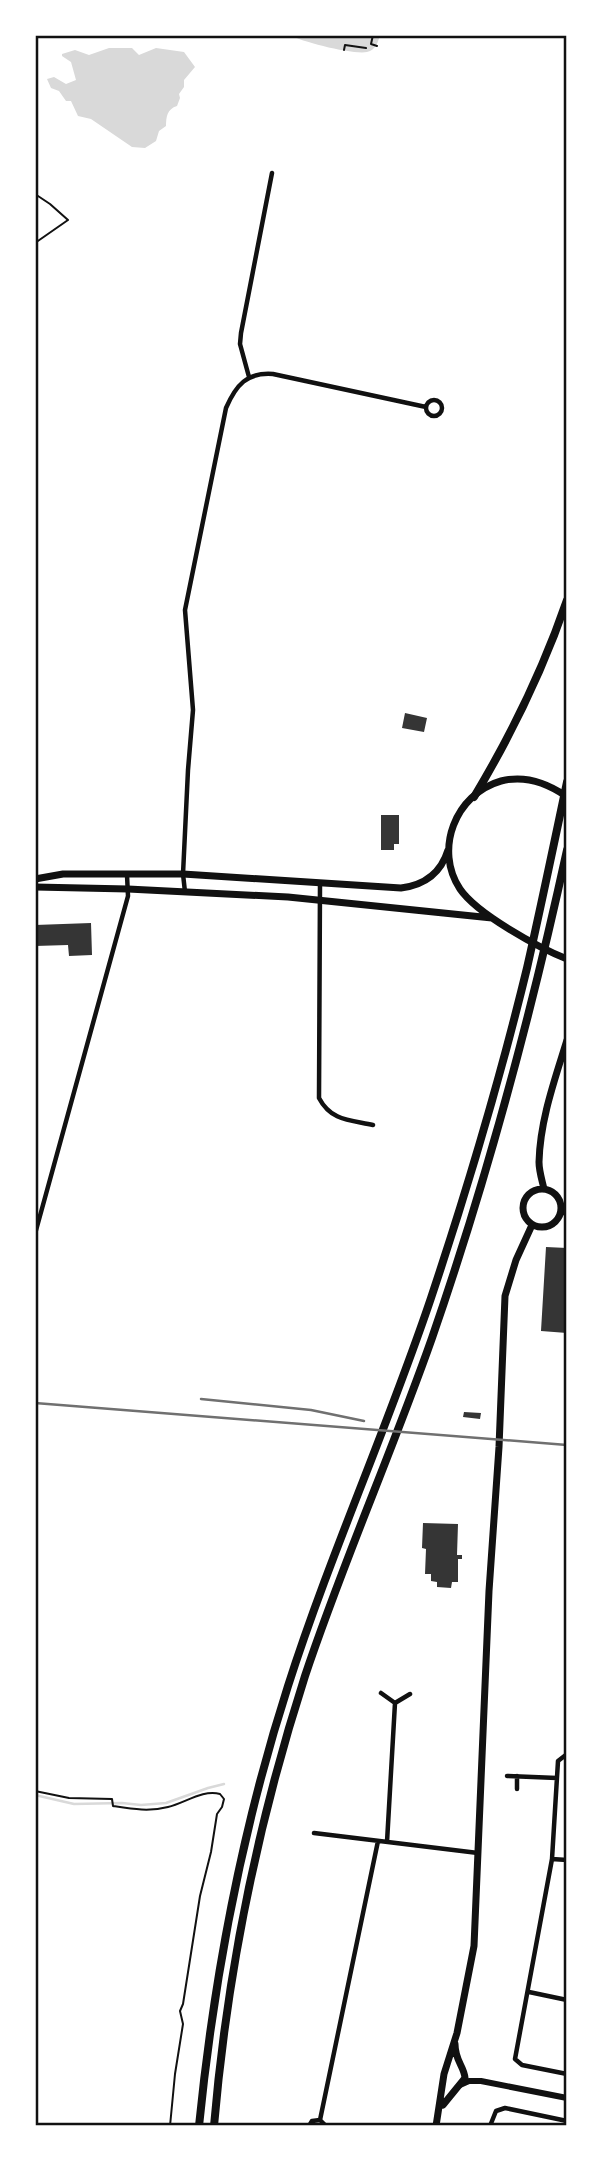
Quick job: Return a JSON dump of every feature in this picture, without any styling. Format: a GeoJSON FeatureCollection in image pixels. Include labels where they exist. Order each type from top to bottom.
{"type":"FeatureCollection","features":[{"type":"Feature","properties":{"kind":"highway"},"geometry":{"type":"LineString","coordinates":[[474,797],[513,725],[567,600]]}},
{"type":"Feature","properties":{"kind":"highway"},"geometry":{"type":"LineString","coordinates":[[199,2126],[210,2031],[231,1905],[261,1779],[309,1625],[398,1390],[447,1249],[526,970],[567,782]]}},
{"type":"Feature","properties":{"kind":"highway"},"geometry":{"type":"LineString","coordinates":[[214,2124],[237,1949],[278,1766],[326,1617],[411,1396],[472,1215],[542,965],[567,850]]}},
{"type":"Feature","properties":{"kind":"main road"},"geometry":{"type":"LineString","coordinates":[[35,879],[63,874],[183,874],[320,884],[413,887],[428,880],[445,859],[453,823],[460,812],[474,797],[498,782],[519,779],[543,783],[567,796]]}},
{"type":"Feature","properties":{"kind":"main road"},"geometry":{"type":"LineString","coordinates":[[448,850],[451,870],[469,900],[492,918],[564,957],[567,964]]}},
{"type":"Feature","properties":{"kind":"main road"},"geometry":{"type":"LineString","coordinates":[[35,887],[320,899],[492,918]]}},
{"type":"Feature","properties":{"kind":"main road"},"geometry":{"type":"LineString","coordinates":[[544,1189],[538,1165],[541,1142],[547,1107],[567,1040]]}},
{"type":"Feature","properties":{"kind":"main road"},"geometry":{"type":"LineString","coordinates":[[544,1189],[558,1197],[564,1213],[549,1226],[542,1228],[532,1225],[524,1215],[524,1201],[530,1193],[544,1189]]}},
{"type":"Feature","properties":{"kind":"main road"},"geometry":{"type":"LineString","coordinates":[[436,2126],[474,1946],[505,1296],[516,1260],[532,1225]]}},
{"type":"Feature","properties":{"kind":"main road"},"geometry":{"type":"LineString","coordinates":[[439,2112],[465,2078],[456,2059],[457,2033]]}},
{"type":"Feature","properties":{"kind":"main road"},"geometry":{"type":"LineString","coordinates":[[447,2069],[454,2066],[481,2081]]}},
{"type":"Feature","properties":{"kind":"main road"},"geometry":{"type":"LineString","coordinates":[[445,2080],[450,2085],[481,2081],[567,2098]]}},
{"type":"Feature","properties":{"kind":"street"},"geometry":{"type":"LineString","coordinates":[[249,377],[240,344],[241,333],[272,173]]}},
{"type":"Feature","properties":{"kind":"street"},"geometry":{"type":"LineString","coordinates":[[184,892],[193,710],[185,610],[226,408],[231,395],[249,377],[261,373],[426,407]]}},
{"type":"Feature","properties":{"kind":"street"},"geometry":{"type":"LineString","coordinates":[[35,1234],[128,896],[126,874]]}},
{"type":"Feature","properties":{"kind":"street"},"geometry":{"type":"LineString","coordinates":[[320,884],[319,1098],[330,1113],[339,1118],[373,1125]]}},
{"type":"Feature","properties":{"kind":"street"},"geometry":{"type":"LineString","coordinates":[[381,1693],[395,1703]]}},
{"type":"Feature","properties":{"kind":"street"},"geometry":{"type":"LineString","coordinates":[[395,1703],[410,1694]]}},
{"type":"Feature","properties":{"kind":"street"},"geometry":{"type":"LineString","coordinates":[[387,1842],[395,1703]]}},
{"type":"Feature","properties":{"kind":"street"},"geometry":{"type":"LineString","coordinates":[[565,1755],[558,1761],[552,1859],[515,2059],[522,2065],[567,2074]]}},
{"type":"Feature","properties":{"kind":"street"},"geometry":{"type":"LineString","coordinates":[[507,1776],[557,1778]]}},
{"type":"Feature","properties":{"kind":"street"},"geometry":{"type":"LineString","coordinates":[[517,1776],[517,1789]]}},
{"type":"Feature","properties":{"kind":"street"},"geometry":{"type":"LineString","coordinates":[[314,1833],[478,1853]]}},
{"type":"Feature","properties":{"kind":"street"},"geometry":{"type":"LineString","coordinates":[[320,2120],[378,1841]]}},
{"type":"Feature","properties":{"kind":"street"},"geometry":{"type":"LineString","coordinates":[[552,1859],[567,1860]]}},
{"type":"Feature","properties":{"kind":"street"},"geometry":{"type":"LineString","coordinates":[[528,1992],[567,2000]]}},
{"type":"Feature","properties":{"kind":"street"},"geometry":{"type":"LineString","coordinates":[[490,2126],[493,2114],[505,2108],[567,2121]]}},
{"type":"Feature","properties":{"kind":"street"},"geometry":{"type":"LineString","coordinates":[[309,2126],[312,2121],[320,2120]]}},
{"type":"Feature","properties":{"kind":"street"},"geometry":{"type":"LineString","coordinates":[[320,2120],[326,2126]]}},
{"type":"Feature","properties":{"kind":"path"},"geometry":{"type":"LineString","coordinates":[[373,35],[371,44],[377,46]]}},
{"type":"Feature","properties":{"kind":"path"},"geometry":{"type":"LineString","coordinates":[[344,50],[345,45],[366,48]]}},
{"type":"Feature","properties":{"kind":"path"},"geometry":{"type":"LineString","coordinates":[[35,194],[68,220],[35,243]]}},
{"type":"Feature","properties":{"kind":"path"},"geometry":{"type":"LineString","coordinates":[[35,1791],[69,1798],[112,1799],[112,1803],[141,1810],[168,1807],[211,1791],[220,1794],[224,1799],[217,1814],[180,2011],[183,2024],[170,2126]]}},
{"type":"Feature","properties":{"kind":"shaded area"},"geometry":{"type":"Polygon","coordinates":[[[290,35],[380,35],[373,49],[367,52],[351,52],[290,35]]]}},
{"type":"Feature","properties":{"kind":"shaded area"},"geometry":{"type":"Polygon","coordinates":[[[109,48],[132,48],[139,55],[156,48],[184,52],[195,67],[184,80],[177,106],[168,114],[166,126],[159,131],[156,141],[145,148],[132,147],[91,119],[78,116],[71,101],[66,101],[59,91],[51,88],[47,79],[54,77],[66,84],[76,80],[71,62],[62,54],[75,50],[89,55],[109,48]]]}},
{"type":"Feature","properties":{"kind":"building"},"geometry":{"type":"Polygon","coordinates":[[[405,713],[427,718],[424,732],[402,728],[405,713]]]}},
{"type":"Feature","properties":{"kind":"building"},"geometry":{"type":"Polygon","coordinates":[[[381,815],[399,815],[399,844],[394,844],[394,850],[381,850],[381,815]]]}},
{"type":"Feature","properties":{"kind":"building"},"geometry":{"type":"Polygon","coordinates":[[[91,923],[92,955],[69,956],[68,945],[35,946],[35,925],[91,923]]]}},
{"type":"Feature","properties":{"kind":"building"},"geometry":{"type":"Polygon","coordinates":[[[546,1247],[567,1248],[567,1333],[541,1331],[546,1247]]]}},
{"type":"Feature","properties":{"kind":"building"},"geometry":{"type":"Polygon","coordinates":[[[464,1412],[481,1413],[480,1419],[463,1417],[464,1412]]]}},
{"type":"Feature","properties":{"kind":"building"},"geometry":{"type":"Polygon","coordinates":[[[423,1523],[458,1524],[457,1555],[462,1555],[462,1559],[458,1559],[458,1582],[452,1582],[451,1588],[437,1587],[437,1582],[431,1581],[431,1574],[425,1574],[423,1523]]]}},
{"type":"Feature","properties":{"kind":"waterway"},"geometry":{"type":"LineString","coordinates":[[35,1795],[74,1804],[141,1805],[166,1803],[224,1784]]}},
{"type":"Feature","properties":{"kind":"railway"},"geometry":{"type":"LineString","coordinates":[[201,1399],[311,1410],[364,1421]]}},
{"type":"Feature","properties":{"kind":"railway"},"geometry":{"type":"LineString","coordinates":[[35,1403],[567,1445]]}}]}
